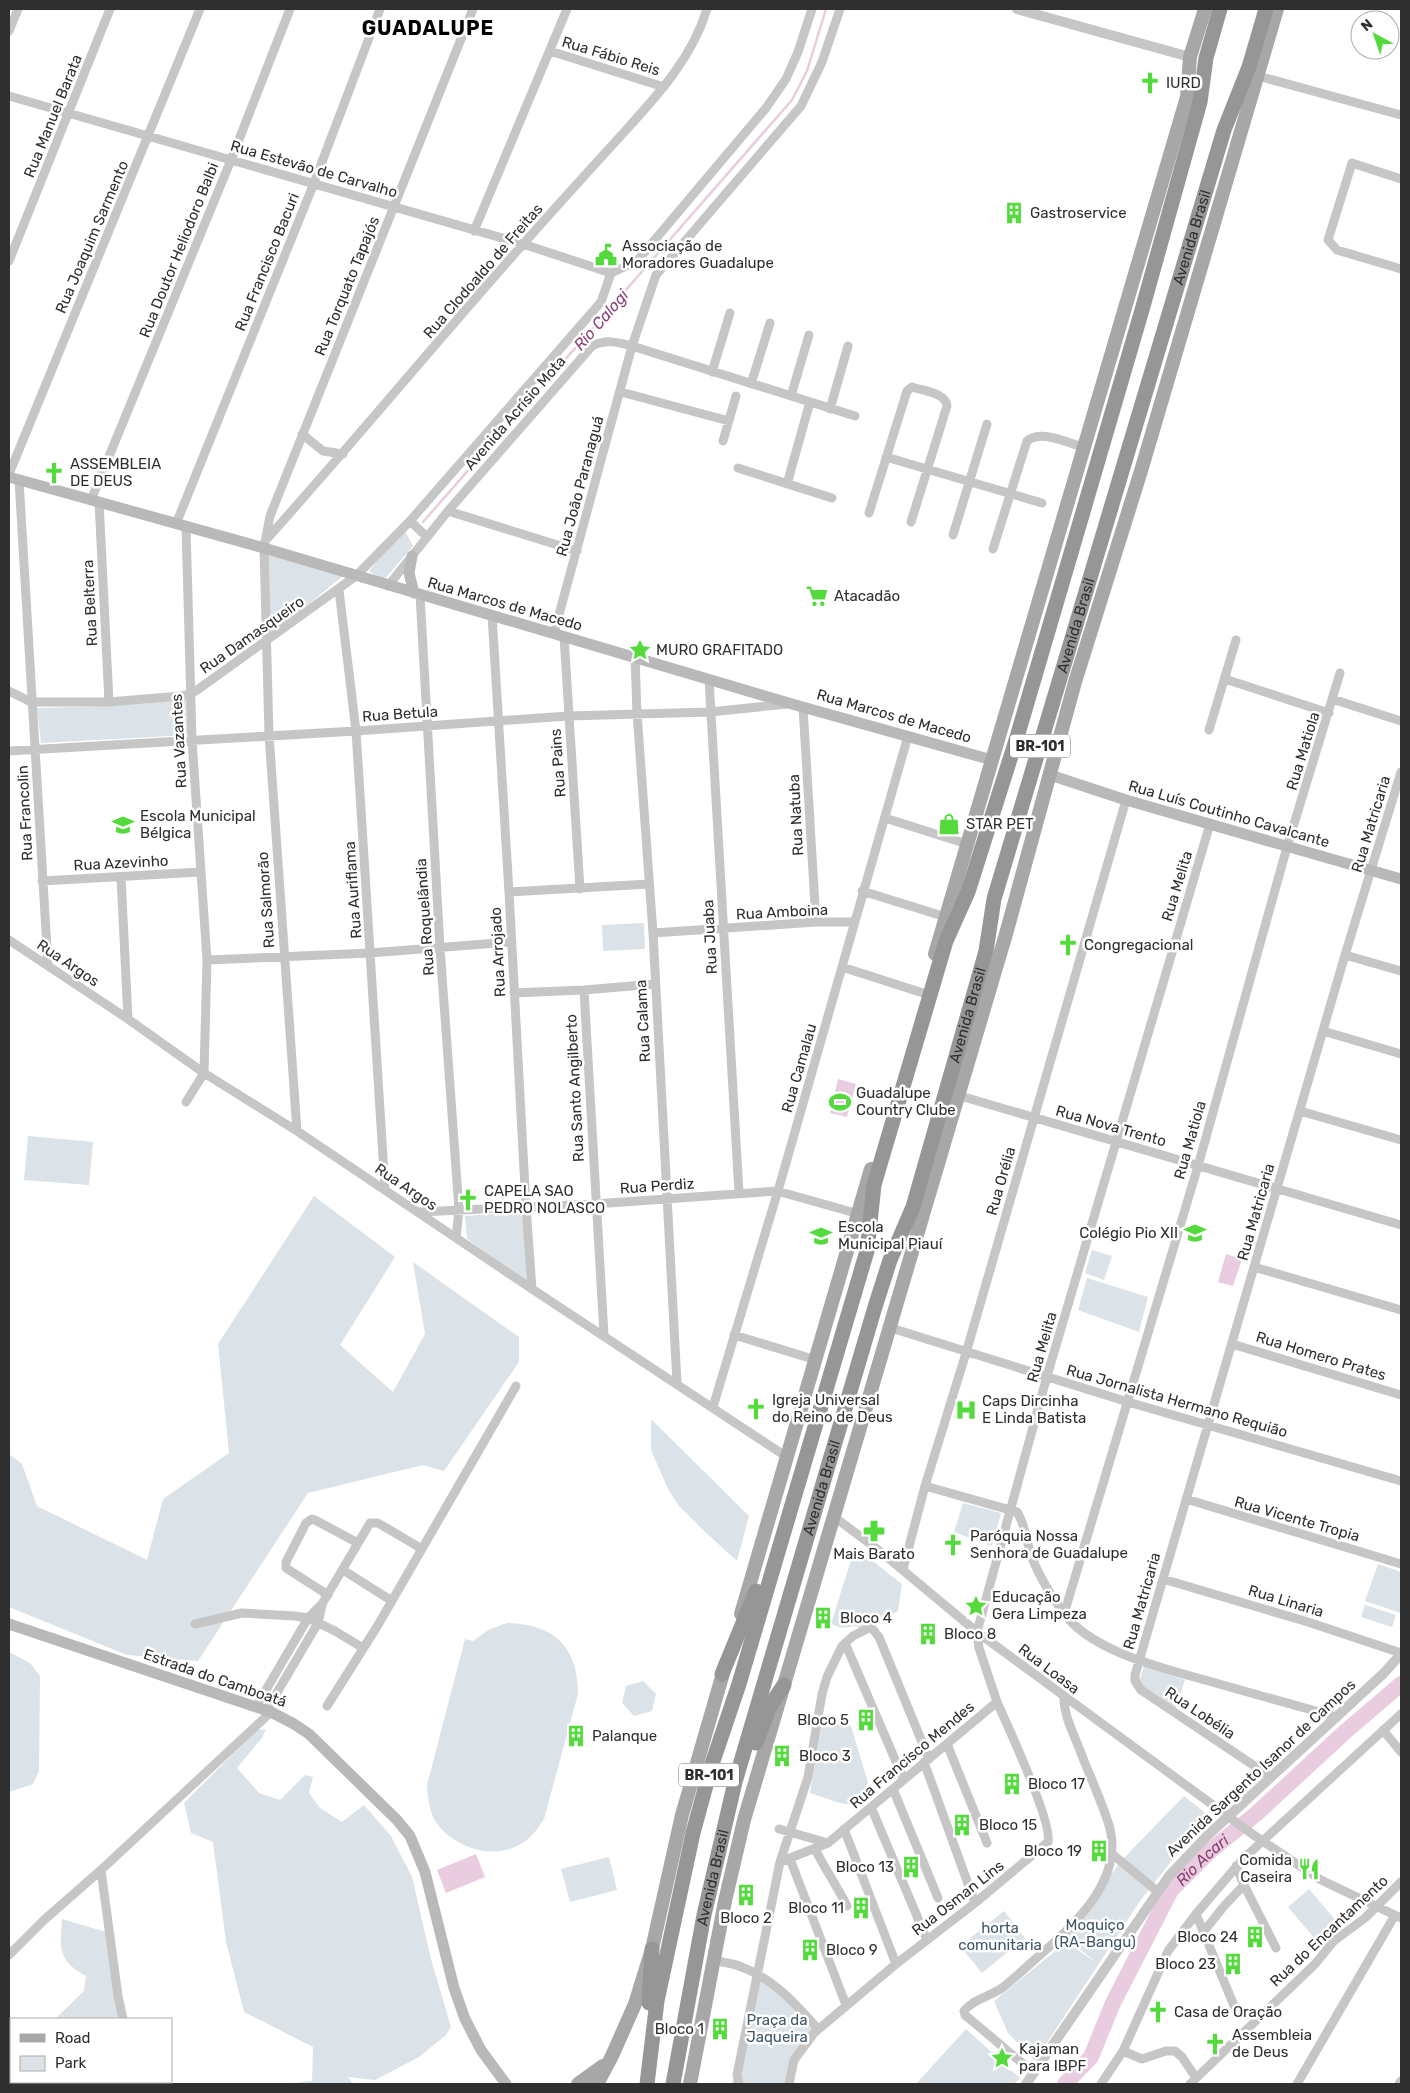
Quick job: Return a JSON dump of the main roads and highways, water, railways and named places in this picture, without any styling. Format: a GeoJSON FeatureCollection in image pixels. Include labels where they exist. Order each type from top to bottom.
{"type":"FeatureCollection","features":[{"type":"Feature","properties":{"kind":"highway","name":"Avenida Brasil"},"geometry":{"type":"LineString","coordinates":[[646,2084],[657,2001],[693,1832],[711,1767],[739,1684],[787,1516],[867,1251],[874,1185],[946,941],[968,892],[1017,737],[1142,310],[1200,102],[1206,58],[1220,9]]}},
{"type":"Feature","properties":{"kind":"highway","name":"Avenida Brasil"},"geometry":{"type":"LineString","coordinates":[[672,2084],[704,1915],[746,1745],[875,1307],[890,1260],[912,1207],[921,1179],[986,951],[997,890],[1224,130],[1249,67],[1266,9]]}},
{"type":"Feature","properties":{"kind":"highway"},"geometry":{"type":"LineString","coordinates":[[722,1674],[787,1516]]}},
{"type":"Feature","properties":{"kind":"highway"},"geometry":{"type":"LineString","coordinates":[[718,1856],[760,1732],[770,1706],[784,1684]]}},
{"type":"Feature","properties":{"kind":"highway"},"geometry":{"type":"LineString","coordinates":[[646,2084],[652,1950]]}},
{"type":"Feature","properties":{"kind":"highway"},"geometry":{"type":"LineString","coordinates":[[681,2084],[686,2037],[686,2004]]}},
{"type":"Feature","properties":{"kind":"main road"},"geometry":{"type":"LineString","coordinates":[[597,2084],[612,2056],[635,2004],[652,1950],[680,1823],[722,1674],[788,1456],[1083,447],[1119,332],[1187,96],[1190,57],[1205,9]]}},
{"type":"Feature","properties":{"kind":"main road","name":"Avenida Brasil"},"geometry":{"type":"LineString","coordinates":[[690,2084],[712,1960],[744,1820],[888,1327],[1006,934],[1075,682],[1141,471],[1277,9]]}},
{"type":"Feature","properties":{"kind":"main road","name":"Rua Marcos de Macedo"},"geometry":{"type":"LineString","coordinates":[[12,477],[181,526],[264,544],[388,586],[992,760]]}},
{"type":"Feature","properties":{"kind":"main road"},"geometry":{"type":"LineString","coordinates":[[412,556],[409,573],[417,594]]}},
{"type":"Feature","properties":{"kind":"main road","name":"Rua Luís Coutinho Cavalcante"},"geometry":{"type":"LineString","coordinates":[[1050,775],[1126,800],[1401,879]]}},
{"type":"Feature","properties":{"kind":"main road","name":"Estrada do Camboatá"},"geometry":{"type":"LineString","coordinates":[[9,1624],[264,1710],[294,1724],[308,1734],[397,1820],[410,1836],[425,1872],[454,1988],[465,2019],[481,2050],[504,2080],[516,2084]]}},
{"type":"Feature","properties":{"kind":"main road"},"geometry":{"type":"LineString","coordinates":[[578,2084],[590,2077],[612,2056]]}},
{"type":"Feature","properties":{"kind":"waterway","name":"Rio Calogi"},"geometry":{"type":"LineString","coordinates":[[423,522],[792,100],[807,71],[826,9]]}},
{"type":"Feature","properties":{"kind":"waterway","name":"Rio Acari"},"geometry":{"type":"LineString","coordinates":[[1065,2084],[1091,2057],[1113,2003],[1171,1890],[1211,1850],[1256,1814],[1346,1731],[1401,1684]]}},
{"type":"Feature","properties":{"kind":"place","name":"IURD"},"geometry":{"type":"Point","coordinates":[1150,83]}},
{"type":"Feature","properties":{"kind":"place","name":"Gastroservice"},"geometry":{"type":"Point","coordinates":[1014,213]}},
{"type":"Feature","properties":{"kind":"place","name":"Associação de Moradores Guadalupe"},"geometry":{"type":"Point","coordinates":[606,255]}},
{"type":"Feature","properties":{"kind":"place","name":"ASSEMBLEIA DE DEUS"},"geometry":{"type":"Point","coordinates":[54,473]}},
{"type":"Feature","properties":{"kind":"place","name":"Atacadão"},"geometry":{"type":"Point","coordinates":[817,596]}},
{"type":"Feature","properties":{"kind":"place","name":"MURO GRAFITADO"},"geometry":{"type":"Point","coordinates":[640,650]}},
{"type":"Feature","properties":{"kind":"place","name":"STAR PET"},"geometry":{"type":"Point","coordinates":[949,824]}},
{"type":"Feature","properties":{"kind":"place","name":"Escola Municipal Bélgica"},"geometry":{"type":"Point","coordinates":[123,825]}},
{"type":"Feature","properties":{"kind":"place","name":"Congregacional"},"geometry":{"type":"Point","coordinates":[1068,945]}},
{"type":"Feature","properties":{"kind":"place","name":"Guadalupe Country Clube"},"geometry":{"type":"Point","coordinates":[840,1102]}},
{"type":"Feature","properties":{"kind":"place","name":"CAPELA SAO PEDRO NOLASCO"},"geometry":{"type":"Point","coordinates":[468,1200]}},
{"type":"Feature","properties":{"kind":"place","name":"Colégio Pio XII"},"geometry":{"type":"Point","coordinates":[1195,1233]}},
{"type":"Feature","properties":{"kind":"place","name":"Escola Municipal Piauí"},"geometry":{"type":"Point","coordinates":[821,1236]}},
{"type":"Feature","properties":{"kind":"place","name":"Igreja Universal do Reino de Deus"},"geometry":{"type":"Point","coordinates":[756,1409]}},
{"type":"Feature","properties":{"kind":"place","name":"Caps Dircinha E Linda Batista"},"geometry":{"type":"Point","coordinates":[966,1410]}},
{"type":"Feature","properties":{"kind":"place","name":"Mais Barato"},"geometry":{"type":"Point","coordinates":[874,1531]}},
{"type":"Feature","properties":{"kind":"place","name":"Paróquia Nossa Senhora de Guadalupe"},"geometry":{"type":"Point","coordinates":[953,1545]}},
{"type":"Feature","properties":{"kind":"place","name":"Educação Gera Limpeza"},"geometry":{"type":"Point","coordinates":[976,1606]}},
{"type":"Feature","properties":{"kind":"place","name":"Bloco 4"},"geometry":{"type":"Point","coordinates":[823,1618]}},
{"type":"Feature","properties":{"kind":"place","name":"Bloco 8"},"geometry":{"type":"Point","coordinates":[928,1634]}},
{"type":"Feature","properties":{"kind":"place","name":"Bloco 5"},"geometry":{"type":"Point","coordinates":[866,1720]}},
{"type":"Feature","properties":{"kind":"place","name":"Palanque"},"geometry":{"type":"Point","coordinates":[576,1736]}},
{"type":"Feature","properties":{"kind":"place","name":"Bloco 3"},"geometry":{"type":"Point","coordinates":[782,1756]}},
{"type":"Feature","properties":{"kind":"place","name":"Bloco 17"},"geometry":{"type":"Point","coordinates":[1012,1784]}},
{"type":"Feature","properties":{"kind":"place","name":"Bloco 15"},"geometry":{"type":"Point","coordinates":[962,1825]}},
{"type":"Feature","properties":{"kind":"place","name":"Bloco 19"},"geometry":{"type":"Point","coordinates":[1099,1851]}},
{"type":"Feature","properties":{"kind":"place","name":"Bloco 13"},"geometry":{"type":"Point","coordinates":[911,1867]}},
{"type":"Feature","properties":{"kind":"place","name":"Comida Caseira"},"geometry":{"type":"Point","coordinates":[1309,1869]}},
{"type":"Feature","properties":{"kind":"place","name":"Bloco 2"},"geometry":{"type":"Point","coordinates":[746,1895]}},
{"type":"Feature","properties":{"kind":"place","name":"Bloco 11"},"geometry":{"type":"Point","coordinates":[861,1908]}},
{"type":"Feature","properties":{"kind":"place","name":"Bloco 24"},"geometry":{"type":"Point","coordinates":[1255,1937]}},
{"type":"Feature","properties":{"kind":"place","name":"Bloco 9"},"geometry":{"type":"Point","coordinates":[810,1950]}},
{"type":"Feature","properties":{"kind":"place","name":"Bloco 23"},"geometry":{"type":"Point","coordinates":[1233,1964]}},
{"type":"Feature","properties":{"kind":"place","name":"Casa de Oração"},"geometry":{"type":"Point","coordinates":[1158,2012]}},
{"type":"Feature","properties":{"kind":"place","name":"Bloco 1"},"geometry":{"type":"Point","coordinates":[720,2029]}},
{"type":"Feature","properties":{"kind":"place","name":"Assembleia de Deus"},"geometry":{"type":"Point","coordinates":[1215,2044]}},
{"type":"Feature","properties":{"kind":"place","name":"Kajaman para IBPF"},"geometry":{"type":"Point","coordinates":[1002,2058]}},
{"type":"Feature","properties":{"kind":"district","name":"GUADALUPE"},"geometry":{"type":"Point","coordinates":[428,28]}},
{"type":"Feature","properties":{"kind":"park label","name":"Moquiço (RA-Bangu)"},"geometry":{"type":"Point","coordinates":[1095,1934]}},
{"type":"Feature","properties":{"kind":"park label","name":"horta comunitaria"},"geometry":{"type":"Point","coordinates":[1000,1936]}},
{"type":"Feature","properties":{"kind":"park label","name":"Praça da Jaqueira"},"geometry":{"type":"Point","coordinates":[777,2028]}}]}
